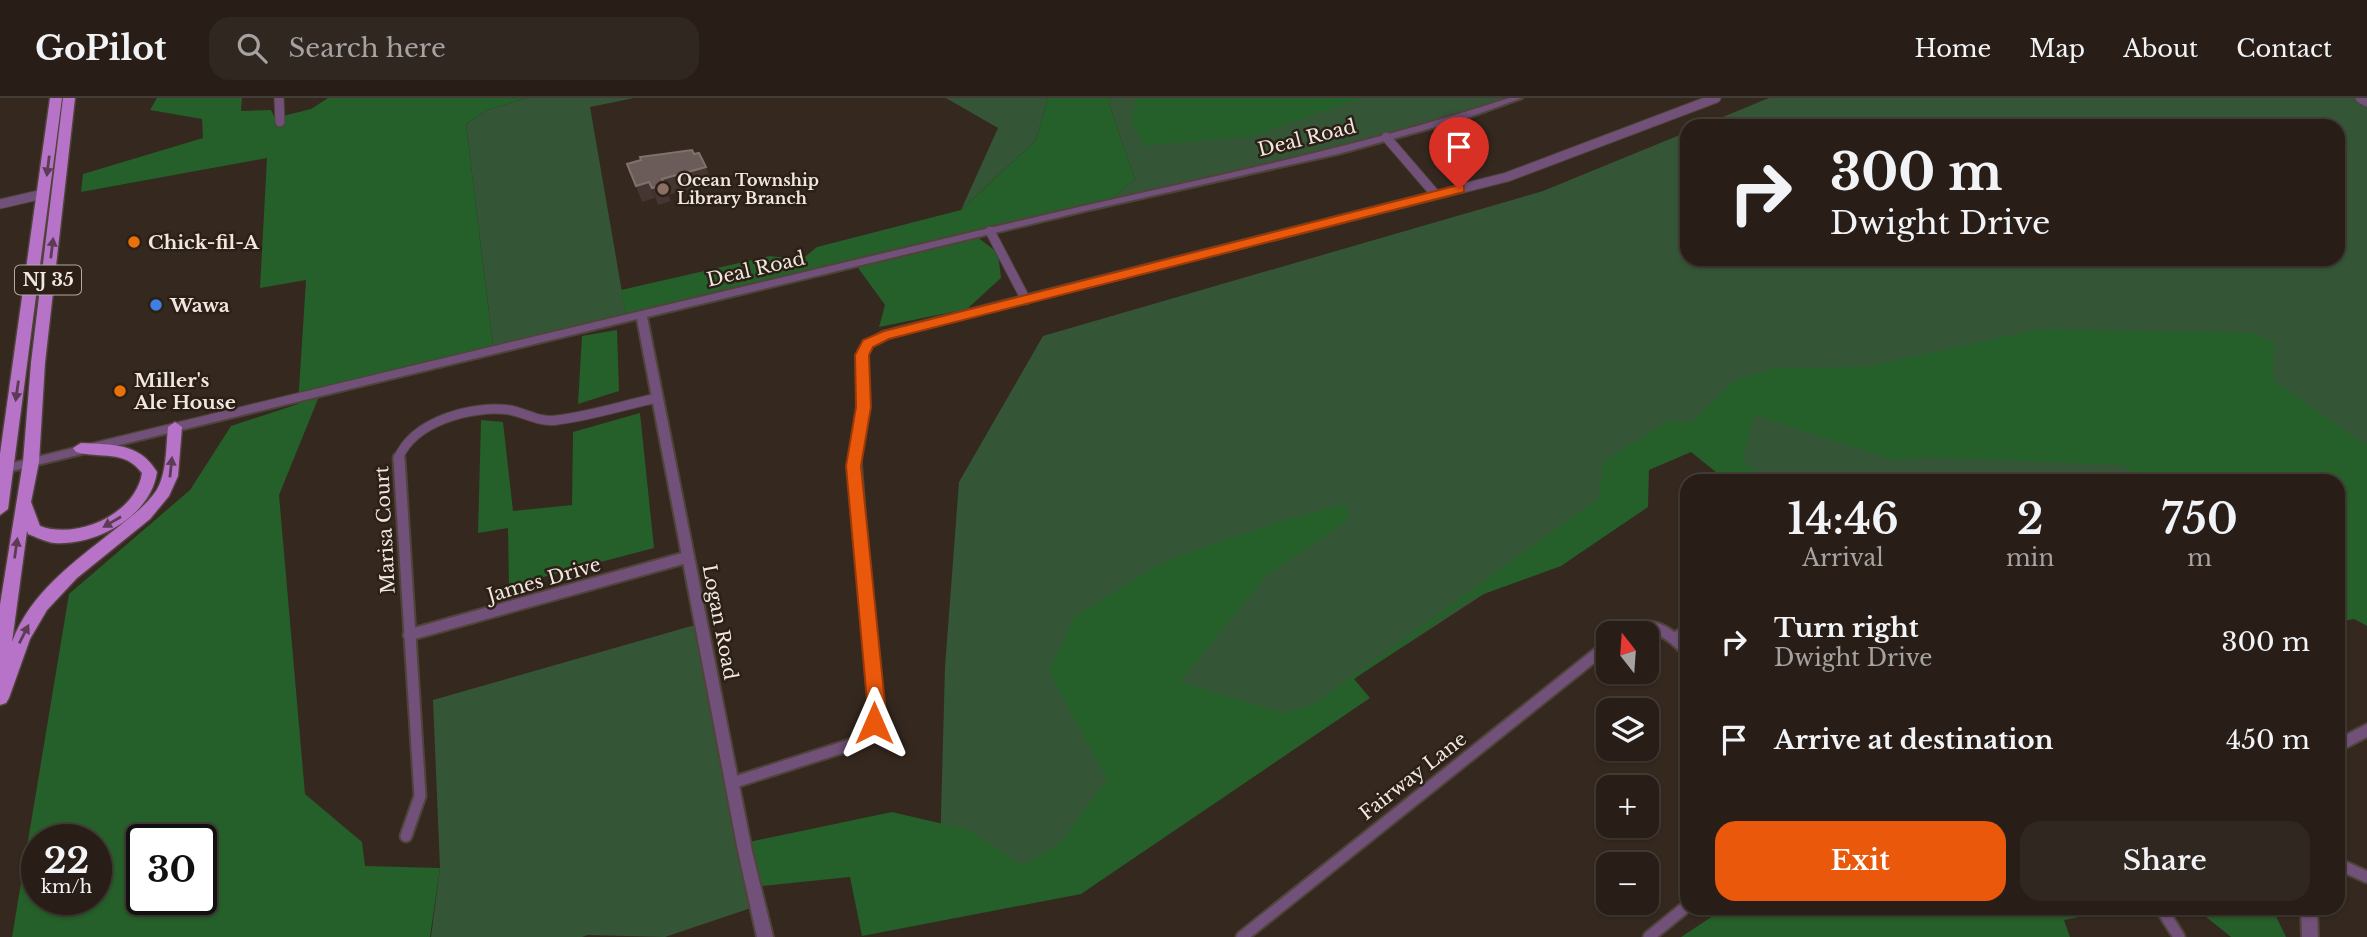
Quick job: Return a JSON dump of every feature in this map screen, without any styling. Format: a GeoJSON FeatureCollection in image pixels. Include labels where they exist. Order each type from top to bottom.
{"type":"FeatureCollection","features":[{"type":"Feature","properties":{"kind":"main road","name":"NJ 35"},"geometry":{"type":"LineString","coordinates":[[1,501],[2,470],[56,98]]}},
{"type":"Feature","properties":{"kind":"main road","name":"NJ 35"},"geometry":{"type":"LineString","coordinates":[[0,665],[23,500],[31,462],[38,363],[69,98]]}},
{"type":"Feature","properties":{"kind":"main road"},"geometry":{"type":"LineString","coordinates":[[0,698],[22,637],[41,605],[71,573],[144,515],[164,492],[170,476],[175,426]]}},
{"type":"Feature","properties":{"kind":"main road"},"geometry":{"type":"LineString","coordinates":[[23,500],[34,530],[52,538],[90,533],[121,517],[133,507],[145,492],[149,481],[146,466],[131,455],[81,449]]}},
{"type":"Feature","properties":{"kind":"street"},"geometry":{"type":"LineString","coordinates":[[279,98],[281,122]]}},
{"type":"Feature","properties":{"kind":"street","name":"Deal Road"},"geometry":{"type":"LineString","coordinates":[[2,470],[175,426],[1439,124],[1518,98]]}},
{"type":"Feature","properties":{"kind":"street"},"geometry":{"type":"LineString","coordinates":[[732,783],[853,744],[868,734],[874,723],[877,713],[854,466],[863,407],[864,348],[871,341],[884,335],[1436,195],[1546,164],[1716,98]]}},
{"type":"Feature","properties":{"kind":"street"},"geometry":{"type":"LineString","coordinates":[[2360,98],[2367,102]]}},
{"type":"Feature","properties":{"kind":"street"},"geometry":{"type":"LineString","coordinates":[[1386,137],[1436,195]]}},
{"type":"Feature","properties":{"kind":"street"},"geometry":{"type":"LineString","coordinates":[[0,204],[43,194]]}},
{"type":"Feature","properties":{"kind":"street"},"geometry":{"type":"LineString","coordinates":[[990,231],[1026,300]]}},
{"type":"Feature","properties":{"kind":"street","name":"Logan Road"},"geometry":{"type":"LineString","coordinates":[[641,314],[732,783],[765,937]]}},
{"type":"Feature","properties":{"kind":"street","name":"Marisa Court"},"geometry":{"type":"LineString","coordinates":[[406,836],[420,796],[397,462],[401,450],[410,438],[439,422],[484,411],[517,412],[539,420],[554,421],[657,398]]}},
{"type":"Feature","properties":{"kind":"street","name":"James Drive"},"geometry":{"type":"LineString","coordinates":[[409,635],[688,557]]}},
{"type":"Feature","properties":{"kind":"street"},"geometry":{"type":"LineString","coordinates":[[1659,627],[1680,643]]}},
{"type":"Feature","properties":{"kind":"street"},"geometry":{"type":"LineString","coordinates":[[1676,638],[1680,635]]}},
{"type":"Feature","properties":{"kind":"street","name":"Fairway Lane"},"geometry":{"type":"LineString","coordinates":[[1251,934],[1596,655]]}},
{"type":"Feature","properties":{"kind":"street"},"geometry":{"type":"LineString","coordinates":[[2345,742],[2367,730]]}},
{"type":"Feature","properties":{"kind":"street"},"geometry":{"type":"LineString","coordinates":[[2345,867],[2367,877]]}},
{"type":"Feature","properties":{"kind":"street"},"geometry":{"type":"LineString","coordinates":[[1649,937],[1680,912]]}},
{"type":"Feature","properties":{"kind":"street"},"geometry":{"type":"LineString","coordinates":[[2165,915],[2179,937]]}},
{"type":"Feature","properties":{"kind":"street"},"geometry":{"type":"LineString","coordinates":[[2309,915],[2310,937]]}},
{"type":"Feature","properties":{"kind":"green space"},"geometry":{"type":"Polygon","coordinates":[[[157,98],[242,98],[241,111],[271,110],[275,118],[311,109],[328,98],[526,98],[487,110],[466,124],[494,354],[320,394],[279,495],[305,794],[362,842],[365,866],[440,868],[430,937],[12,937],[21,883],[21,915],[112,915],[112,824],[31,824],[69,594],[190,490],[231,426],[298,404],[306,280],[260,288],[267,158],[81,192],[83,174],[203,138],[202,119],[150,110],[157,98]]]}},
{"type":"Feature","properties":{"kind":"green space"},"geometry":{"type":"Polygon","coordinates":[[[526,98],[634,98],[590,107],[627,321],[494,354],[466,124],[487,110],[526,98]]]}},
{"type":"Feature","properties":{"kind":"green space"},"geometry":{"type":"Polygon","coordinates":[[[946,98],[1048,98],[1036,140],[961,210],[998,128],[946,98]]]}},
{"type":"Feature","properties":{"kind":"green space"},"geometry":{"type":"Polygon","coordinates":[[[1048,98],[1112,98],[1109,104],[1135,179],[1109,201],[976,236],[998,253],[1001,278],[967,309],[879,327],[885,305],[856,265],[627,321],[621,290],[770,256],[801,260],[817,247],[961,210],[1036,140],[1048,98]]]}},
{"type":"Feature","properties":{"kind":"green space"},"geometry":{"type":"Polygon","coordinates":[[[1112,98],[1518,98],[1466,117],[1109,201],[1135,179],[1109,104],[1112,98]]]}},
{"type":"Feature","properties":{"kind":"green space"},"geometry":{"type":"Polygon","coordinates":[[[1137,98],[1361,98],[1253,136],[1144,146],[1131,120],[1137,98]]]}},
{"type":"Feature","properties":{"kind":"green space"},"geometry":{"type":"Polygon","coordinates":[[[1769,98],[2367,98],[2367,482],[2345,482],[2345,474],[1739,474],[1674,433],[1619,506],[1013,901],[940,853],[945,667],[959,482],[1043,336],[1543,191],[1680,135],[1680,266],[2345,266],[2345,119],[1718,119],[1769,98]]]}},
{"type":"Feature","properties":{"kind":"green space"},"geometry":{"type":"Polygon","coordinates":[[[2041,329],[2254,333],[2274,343],[2273,380],[2367,446],[2367,626],[2354,619],[2345,621],[2345,474],[2137,474],[2123,465],[1930,457],[1894,460],[1754,415],[1743,462],[1759,474],[1718,474],[1691,452],[1649,470],[1648,507],[1561,566],[1470,599],[1354,679],[1370,698],[1081,894],[862,936],[850,877],[753,887],[744,843],[892,812],[969,830],[1023,866],[1060,843],[1107,780],[1049,671],[1075,616],[1153,568],[1178,556],[1281,521],[1345,504],[1349,520],[1267,575],[1180,682],[1284,713],[1313,705],[1599,498],[1604,461],[1668,421],[1690,423],[1736,380],[1775,368],[1866,367],[2041,329]]]}},
{"type":"Feature","properties":{"kind":"green space"},"geometry":{"type":"Polygon","coordinates":[[[617,330],[619,391],[578,404],[582,336],[617,330]]]}},
{"type":"Feature","properties":{"kind":"green space"},"geometry":{"type":"Polygon","coordinates":[[[640,413],[654,548],[509,586],[508,528],[478,533],[481,420],[503,422],[513,511],[572,505],[573,432],[640,413]]]}},
{"type":"Feature","properties":{"kind":"green space"},"geometry":{"type":"Polygon","coordinates":[[[702,623],[757,906],[665,937],[431,937],[440,868],[433,700],[702,623]]]}},
{"type":"Feature","properties":{"kind":"green space"},"geometry":{"type":"Polygon","coordinates":[[[1714,915],[2089,915],[2064,920],[2070,937],[1681,937],[1714,915]]]}},
{"type":"Feature","properties":{"kind":"green space"},"geometry":{"type":"Polygon","coordinates":[[[2204,915],[2275,915],[2286,937],[2231,937],[2204,915]]]}},
{"type":"Feature","properties":{"kind":"building"},"geometry":{"type":"Polygon","coordinates":[[[692,150],[694,154],[699,153],[706,167],[662,179],[665,185],[652,188],[649,182],[636,186],[627,164],[641,160],[640,157],[692,150]]]}},
{"type":"Feature","properties":{"kind":"place","name":"Ocean Township Library Branch"},"geometry":{"type":"Point","coordinates":[663,189]}},
{"type":"Feature","properties":{"kind":"place","name":"Chick-fil-A"},"geometry":{"type":"Point","coordinates":[134,242]}},
{"type":"Feature","properties":{"kind":"place","name":"Wawa"},"geometry":{"type":"Point","coordinates":[156,305]}},
{"type":"Feature","properties":{"kind":"place","name":"Miller's Ale House"},"geometry":{"type":"Point","coordinates":[120,391]}},
{"type":"Feature","properties":{"kind":"route"},"geometry":{"type":"LineString","coordinates":[[874,723],[877,713],[854,466],[855,444],[863,407],[862,355],[868,344],[884,335],[1459,189]]}}]}
